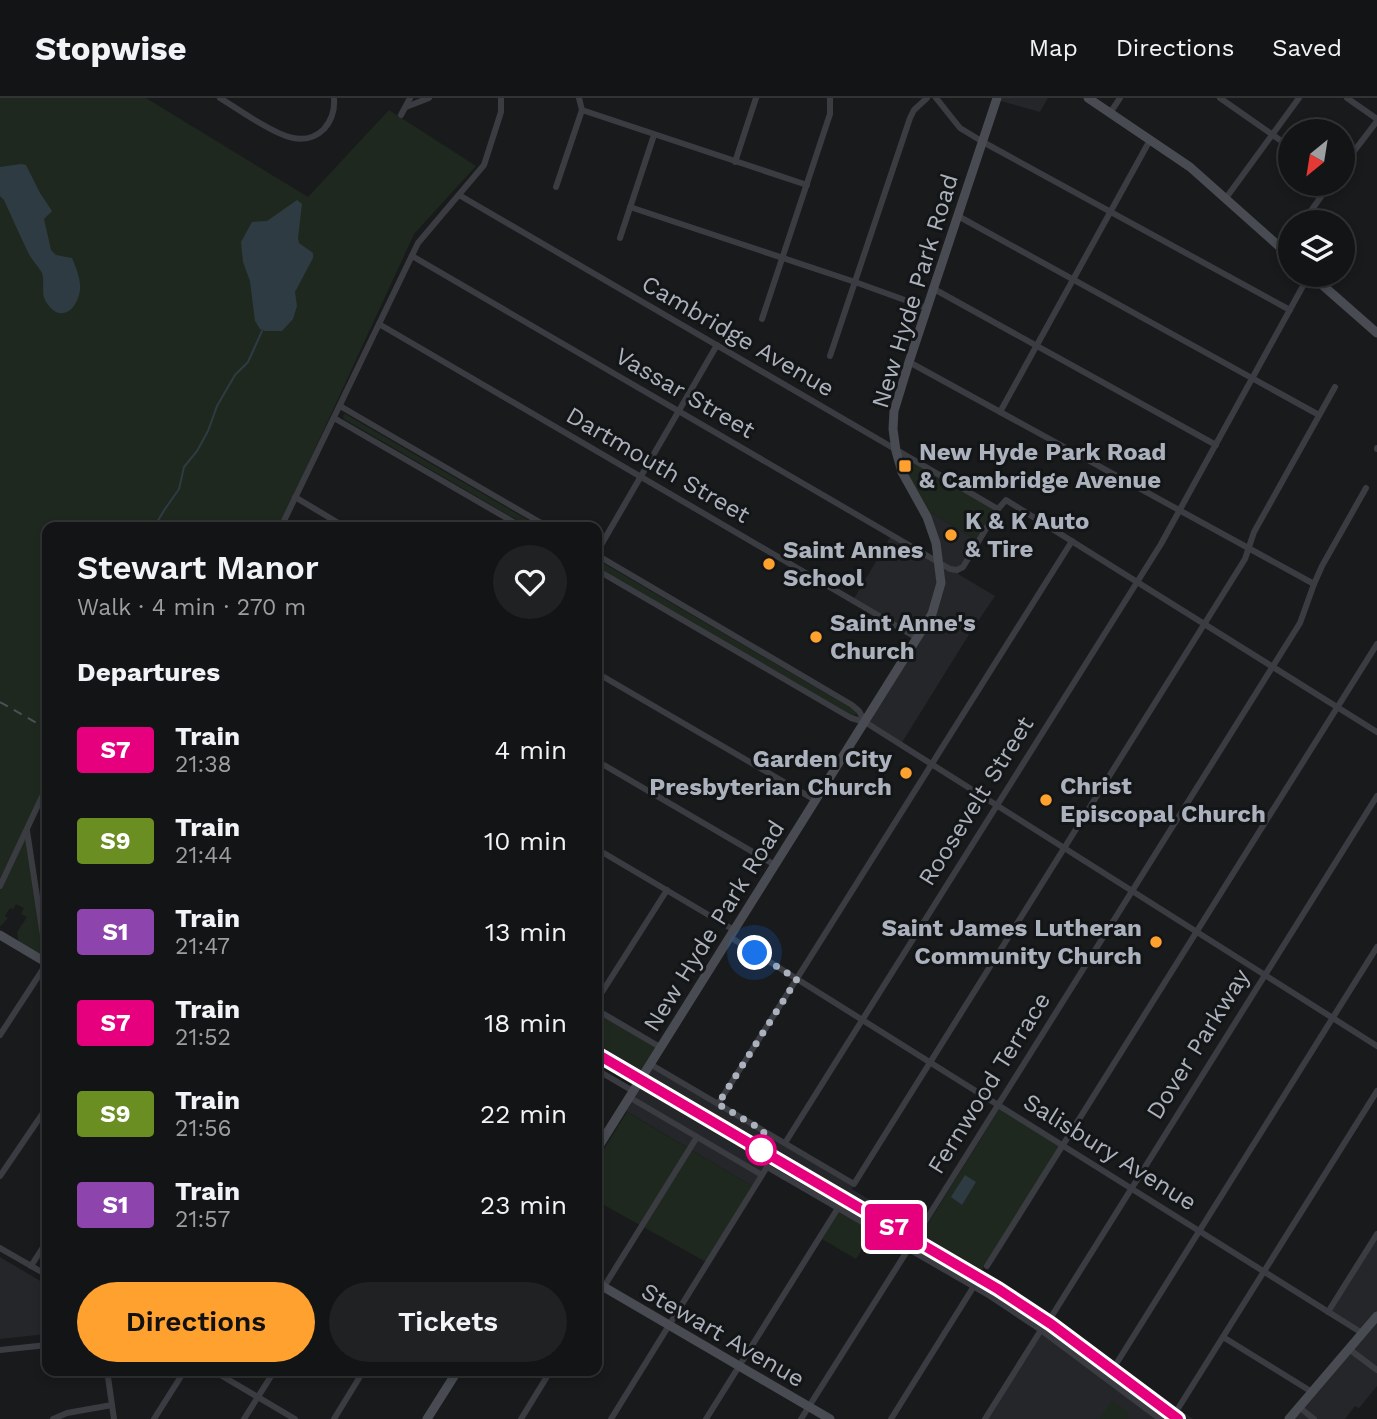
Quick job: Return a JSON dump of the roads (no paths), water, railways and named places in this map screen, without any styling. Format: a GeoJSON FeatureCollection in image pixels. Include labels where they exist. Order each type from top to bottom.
{"type":"FeatureCollection","features":[{"type":"Feature","properties":{"kind":"main road","name":"New Hyde Park Road"},"geometry":{"type":"LineString","coordinates":[[602,1141],[932,614],[941,583],[939,563],[932,528],[905,479],[893,429],[894,411],[997,98]]}},
{"type":"Feature","properties":{"kind":"main road"},"geometry":{"type":"LineString","coordinates":[[1088,98],[1190,167],[1278,246]]}},
{"type":"Feature","properties":{"kind":"main road"},"geometry":{"type":"LineString","coordinates":[[1324,287],[1377,333]]}},
{"type":"Feature","properties":{"kind":"main road"},"geometry":{"type":"LineString","coordinates":[[0,935],[42,959]]}},
{"type":"Feature","properties":{"kind":"main road","name":"Stewart Avenue"},"geometry":{"type":"LineString","coordinates":[[602,1286],[830,1419]]}},
{"type":"Feature","properties":{"kind":"main road"},"geometry":{"type":"LineString","coordinates":[[1289,1419],[1377,1316]]}},
{"type":"Feature","properties":{"kind":"main road"},"geometry":{"type":"LineString","coordinates":[[427,1419],[454,1376]]}},
{"type":"Feature","properties":{"kind":"street"},"geometry":{"type":"LineString","coordinates":[[220,98],[290,138],[307,138],[322,131],[332,118],[334,98]]}},
{"type":"Feature","properties":{"kind":"street"},"geometry":{"type":"LineString","coordinates":[[401,115],[410,98]]}},
{"type":"Feature","properties":{"kind":"street"},"geometry":{"type":"LineString","coordinates":[[406,107],[429,98]]}},
{"type":"Feature","properties":{"kind":"street"},"geometry":{"type":"LineString","coordinates":[[283,522],[418,243],[484,165],[501,112],[501,98]]}},
{"type":"Feature","properties":{"kind":"street"},"geometry":{"type":"LineString","coordinates":[[556,187],[582,110],[579,98]]}},
{"type":"Feature","properties":{"kind":"street"},"geometry":{"type":"LineString","coordinates":[[735,162],[756,98]]}},
{"type":"Feature","properties":{"kind":"street"},"geometry":{"type":"LineString","coordinates":[[762,319],[830,114],[830,98]]}},
{"type":"Feature","properties":{"kind":"street"},"geometry":{"type":"LineString","coordinates":[[830,356],[909,118],[928,98]]}},
{"type":"Feature","properties":{"kind":"street"},"geometry":{"type":"LineString","coordinates":[[936,98],[960,128],[983,142],[1290,310]]}},
{"type":"Feature","properties":{"kind":"street"},"geometry":{"type":"LineString","coordinates":[[1110,113],[1120,98]]}},
{"type":"Feature","properties":{"kind":"street"},"geometry":{"type":"LineString","coordinates":[[1220,98],[1278,138]]}},
{"type":"Feature","properties":{"kind":"street"},"geometry":{"type":"LineString","coordinates":[[1226,198],[1299,98]]}},
{"type":"Feature","properties":{"kind":"street"},"geometry":{"type":"LineString","coordinates":[[1348,98],[1377,120],[1374,130],[1355,152]]}},
{"type":"Feature","properties":{"kind":"street"},"geometry":{"type":"LineString","coordinates":[[582,110],[807,185]]}},
{"type":"Feature","properties":{"kind":"street"},"geometry":{"type":"LineString","coordinates":[[620,238],[654,135]]}},
{"type":"Feature","properties":{"kind":"street"},"geometry":{"type":"LineString","coordinates":[[1000,412],[1150,140]]}},
{"type":"Feature","properties":{"kind":"street","name":"Cambridge Avenue"},"geometry":{"type":"LineString","coordinates":[[459,195],[998,509]]}},
{"type":"Feature","properties":{"kind":"street"},"geometry":{"type":"LineString","coordinates":[[630,207],[927,308]]}},
{"type":"Feature","properties":{"kind":"street"},"geometry":{"type":"LineString","coordinates":[[958,216],[1319,415]]}},
{"type":"Feature","properties":{"kind":"street","name":"Vassar Street"},"geometry":{"type":"LineString","coordinates":[[412,256],[939,563]]}},
{"type":"Feature","properties":{"kind":"street","name":"Roosevelt Street"},"geometry":{"type":"LineString","coordinates":[[785,1143],[1156,552],[1303,287]]}},
{"type":"Feature","properties":{"kind":"street"},"geometry":{"type":"LineString","coordinates":[[934,289],[1216,445]]}},
{"type":"Feature","properties":{"kind":"street","name":"Dartmouth Street"},"geometry":{"type":"LineString","coordinates":[[379,324],[917,638]]}},
{"type":"Feature","properties":{"kind":"street"},"geometry":{"type":"LineString","coordinates":[[602,544],[717,345]]}},
{"type":"Feature","properties":{"kind":"street"},"geometry":{"type":"LineString","coordinates":[[909,362],[1314,584]]}},
{"type":"Feature","properties":{"kind":"street"},"geometry":{"type":"LineString","coordinates":[[650,1064],[854,1184],[1245,559],[1254,532],[1335,387]]}},
{"type":"Feature","properties":{"kind":"street"},"geometry":{"type":"LineString","coordinates":[[340,406],[539,522]]}},
{"type":"Feature","properties":{"kind":"street"},"geometry":{"type":"LineString","coordinates":[[334,418],[513,522]]}},
{"type":"Feature","properties":{"kind":"street","name":"Fernwood Terrace"},"geometry":{"type":"LineString","coordinates":[[921,1228],[1300,624],[1314,584],[1366,488]]}},
{"type":"Feature","properties":{"kind":"street"},"geometry":{"type":"LineString","coordinates":[[295,498],[336,522]]}},
{"type":"Feature","properties":{"kind":"street"},"geometry":{"type":"LineString","coordinates":[[939,563],[957,570],[963,566],[1006,500],[1377,732]]}},
{"type":"Feature","properties":{"kind":"street"},"geometry":{"type":"LineString","coordinates":[[718,1104],[1072,541]]}},
{"type":"Feature","properties":{"kind":"street"},"geometry":{"type":"LineString","coordinates":[[602,556],[852,705],[866,722]]}},
{"type":"Feature","properties":{"kind":"street"},"geometry":{"type":"LineString","coordinates":[[602,573],[851,718],[866,722],[1377,1046]]}},
{"type":"Feature","properties":{"kind":"street"},"geometry":{"type":"LineString","coordinates":[[987,1266],[1377,644]]}},
{"type":"Feature","properties":{"kind":"street"},"geometry":{"type":"LineString","coordinates":[[602,676],[815,800]]}},
{"type":"Feature","properties":{"kind":"street"},"geometry":{"type":"LineString","coordinates":[[602,764],[775,865]]}},
{"type":"Feature","properties":{"kind":"street","name":"Dover Parkway"},"geometry":{"type":"LineString","coordinates":[[1053,1314],[1377,796]]}},
{"type":"Feature","properties":{"kind":"street"},"geometry":{"type":"LineString","coordinates":[[0,886],[42,797]]}},
{"type":"Feature","properties":{"kind":"street"},"geometry":{"type":"LineString","coordinates":[[27,831],[42,929]]}},
{"type":"Feature","properties":{"kind":"street","name":"Salisbury Avenue"},"geometry":{"type":"LineString","coordinates":[[602,855],[667,890],[797,979],[1362,1333]]}},
{"type":"Feature","properties":{"kind":"street"},"geometry":{"type":"LineString","coordinates":[[602,992],[667,890]]}},
{"type":"Feature","properties":{"kind":"street"},"geometry":{"type":"LineString","coordinates":[[1118,1361],[1377,947]]}},
{"type":"Feature","properties":{"kind":"street"},"geometry":{"type":"LineString","coordinates":[[0,1035],[42,970]]}},
{"type":"Feature","properties":{"kind":"street"},"geometry":{"type":"LineString","coordinates":[[602,1013],[660,1047]]}},
{"type":"Feature","properties":{"kind":"street"},"geometry":{"type":"LineString","coordinates":[[602,1074],[697,1137],[762,1175]]}},
{"type":"Feature","properties":{"kind":"street"},"geometry":{"type":"LineString","coordinates":[[1179,1407],[1377,1091]]}},
{"type":"Feature","properties":{"kind":"street"},"geometry":{"type":"LineString","coordinates":[[0,1176],[42,1114]]}},
{"type":"Feature","properties":{"kind":"street"},"geometry":{"type":"LineString","coordinates":[[602,1282],[697,1137]]}},
{"type":"Feature","properties":{"kind":"street"},"geometry":{"type":"LineString","coordinates":[[611,1419],[767,1167],[974,1286],[1041,1331],[1160,1419]]}},
{"type":"Feature","properties":{"kind":"street"},"geometry":{"type":"LineString","coordinates":[[706,1419],[838,1208]]}},
{"type":"Feature","properties":{"kind":"street"},"geometry":{"type":"LineString","coordinates":[[1328,1312],[1377,1234]]}},
{"type":"Feature","properties":{"kind":"street"},"geometry":{"type":"LineString","coordinates":[[0,1248],[42,1272]]}},
{"type":"Feature","properties":{"kind":"street"},"geometry":{"type":"LineString","coordinates":[[801,1419],[909,1248]]}},
{"type":"Feature","properties":{"kind":"street"},"geometry":{"type":"LineString","coordinates":[[31,1266],[42,1249]]}},
{"type":"Feature","properties":{"kind":"street"},"geometry":{"type":"LineString","coordinates":[[891,1419],[974,1286]]}},
{"type":"Feature","properties":{"kind":"street"},"geometry":{"type":"LineString","coordinates":[[985,1419],[1041,1331]]}},
{"type":"Feature","properties":{"kind":"street"},"geometry":{"type":"LineString","coordinates":[[1223,1336],[1312,1392]]}},
{"type":"Feature","properties":{"kind":"street"},"geometry":{"type":"LineString","coordinates":[[0,1350],[42,1346]]}},
{"type":"Feature","properties":{"kind":"street"},"geometry":{"type":"LineString","coordinates":[[1349,1349],[1377,1370]]}},
{"type":"Feature","properties":{"kind":"street"},"geometry":{"type":"LineString","coordinates":[[108,1376],[114,1419]]}},
{"type":"Feature","properties":{"kind":"street"},"geometry":{"type":"LineString","coordinates":[[155,1419],[181,1376]]}},
{"type":"Feature","properties":{"kind":"street"},"geometry":{"type":"LineString","coordinates":[[222,1376],[295,1419]]}},
{"type":"Feature","properties":{"kind":"street"},"geometry":{"type":"LineString","coordinates":[[244,1419],[271,1376]]}},
{"type":"Feature","properties":{"kind":"street"},"geometry":{"type":"LineString","coordinates":[[334,1419],[361,1376]]}},
{"type":"Feature","properties":{"kind":"street"},"geometry":{"type":"LineString","coordinates":[[521,1419],[547,1376]]}},
{"type":"Feature","properties":{"kind":"street"},"geometry":{"type":"LineString","coordinates":[[52,1419],[66,1413],[112,1405]]}},
{"type":"Feature","properties":{"kind":"street"},"geometry":{"type":"LineString","coordinates":[[1298,1407],[1314,1419]]}},
{"type":"Feature","properties":{"kind":"waterway"},"geometry":{"type":"LineString","coordinates":[[157,522],[179,489],[184,467],[197,451],[217,406],[235,375],[248,362],[262,331]]}},
{"type":"Feature","properties":{"kind":"railway"},"geometry":{"type":"LineString","coordinates":[[0,702],[42,726]]}},
{"type":"Feature","properties":{"kind":"railway"},"geometry":{"type":"LineString","coordinates":[[602,1053],[1010,1292],[1069,1332],[1185,1419]]}},
{"type":"Feature","properties":{"kind":"train","name":"S7"},"geometry":{"type":"LineString","coordinates":[[602,1057],[998,1289],[1051,1324],[1178,1419]]}},
{"type":"Feature","properties":{"kind":"place","name":"New Hyde Park Road & Cambridge Avenue"},"geometry":{"type":"Point","coordinates":[905,466]}},
{"type":"Feature","properties":{"kind":"place","name":"K & K Auto & Tire"},"geometry":{"type":"Point","coordinates":[951,535]}},
{"type":"Feature","properties":{"kind":"place","name":"Saint Annes School"},"geometry":{"type":"Point","coordinates":[769,564]}},
{"type":"Feature","properties":{"kind":"place","name":"Saint Anne's Church"},"geometry":{"type":"Point","coordinates":[816,637]}},
{"type":"Feature","properties":{"kind":"place","name":"Garden City Presbyterian Church"},"geometry":{"type":"Point","coordinates":[906,773]}},
{"type":"Feature","properties":{"kind":"place","name":"Christ Episcopal Church"},"geometry":{"type":"Point","coordinates":[1046,800]}},
{"type":"Feature","properties":{"kind":"place","name":"Saint James Lutheran Community Church"},"geometry":{"type":"Point","coordinates":[1156,942]}}]}
